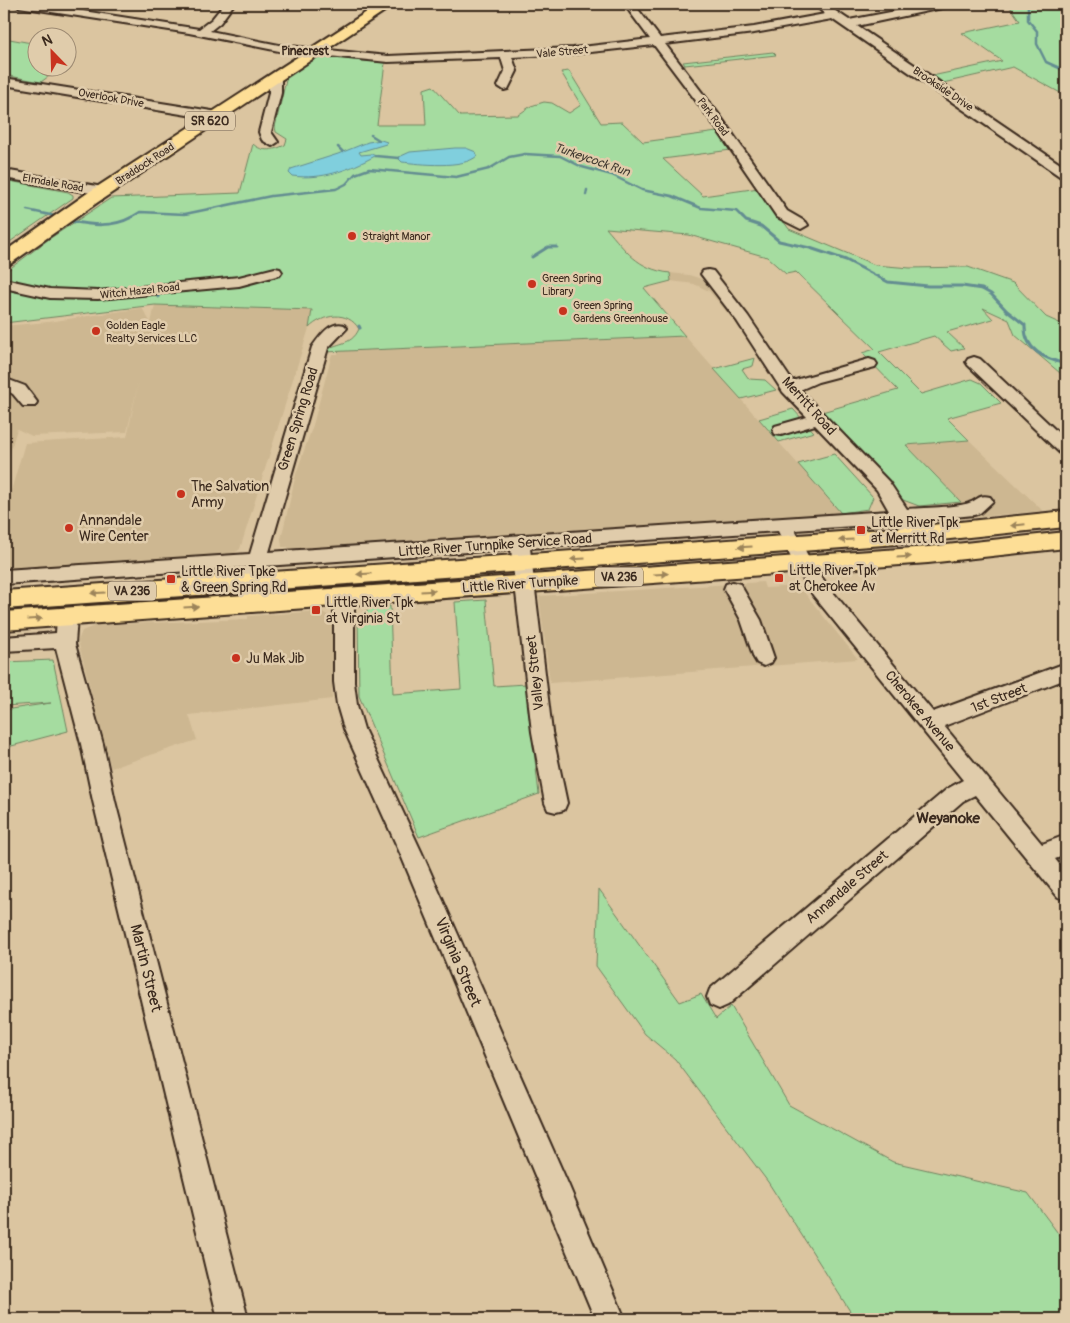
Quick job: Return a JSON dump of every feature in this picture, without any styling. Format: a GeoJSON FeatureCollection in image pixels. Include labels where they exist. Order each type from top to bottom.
{"type":"FeatureCollection","features":[{"type":"Feature","properties":{"kind":"main road","name":"Braddock Road"},"geometry":{"type":"LineString","coordinates":[[4,260],[103,191],[388,4]]}},
{"type":"Feature","properties":{"kind":"main road","name":"Little River Turnpike"},"geometry":{"type":"LineString","coordinates":[[4,600],[793,544],[908,526],[1066,519]]}},
{"type":"Feature","properties":{"kind":"main road","name":"Little River Turnpike"},"geometry":{"type":"LineString","coordinates":[[793,544],[928,555],[1066,540]]}},
{"type":"Feature","properties":{"kind":"main road","name":"Little River Turnpike"},"geometry":{"type":"LineString","coordinates":[[4,621],[66,628],[253,582],[344,597],[523,563]]}},
{"type":"Feature","properties":{"kind":"street","name":"Vale Street"},"geometry":{"type":"LineString","coordinates":[[19,4],[202,32],[261,46],[388,59],[573,51],[754,30],[835,15]]}},
{"type":"Feature","properties":{"kind":"street"},"geometry":{"type":"LineString","coordinates":[[202,32],[220,16],[228,4]]}},
{"type":"Feature","properties":{"kind":"street","name":"Park Road"},"geometry":{"type":"LineString","coordinates":[[630,4],[716,119],[782,214],[800,225]]}},
{"type":"Feature","properties":{"kind":"street","name":"Brookside Drive"},"geometry":{"type":"LineString","coordinates":[[818,4],[1066,174]]}},
{"type":"Feature","properties":{"kind":"street"},"geometry":{"type":"LineString","coordinates":[[848,24],[942,4]]}},
{"type":"Feature","properties":{"kind":"street"},"geometry":{"type":"LineString","coordinates":[[288,49],[301,61]]}},
{"type":"Feature","properties":{"kind":"street"},"geometry":{"type":"LineString","coordinates":[[504,86],[511,71],[506,55]]}},
{"type":"Feature","properties":{"kind":"street"},"geometry":{"type":"LineString","coordinates":[[272,142],[266,137],[265,132],[275,93],[275,79]]}},
{"type":"Feature","properties":{"kind":"street","name":"Overlook Drive"},"geometry":{"type":"LineString","coordinates":[[4,81],[218,116]]}},
{"type":"Feature","properties":{"kind":"street","name":"Elmdale Road"},"geometry":{"type":"LineString","coordinates":[[4,174],[103,191]]}},
{"type":"Feature","properties":{"kind":"street","name":"Witch Hazel Road"},"geometry":{"type":"LineString","coordinates":[[4,283],[67,295],[98,295],[178,286],[233,284],[275,272]]}},
{"type":"Feature","properties":{"kind":"street","name":"Merritt Road"},"geometry":{"type":"LineString","coordinates":[[708,274],[743,319],[789,388],[883,486],[908,526]]}},
{"type":"Feature","properties":{"kind":"street","name":"Green Spring Road"},"geometry":{"type":"LineString","coordinates":[[253,582],[320,347],[339,328]]}},
{"type":"Feature","properties":{"kind":"street"},"geometry":{"type":"LineString","coordinates":[[974,362],[1066,449]]}},
{"type":"Feature","properties":{"kind":"street"},"geometry":{"type":"LineString","coordinates":[[789,388],[812,379],[869,364]]}},
{"type":"Feature","properties":{"kind":"street"},"geometry":{"type":"LineString","coordinates":[[4,383],[19,390],[29,402]]}},
{"type":"Feature","properties":{"kind":"street"},"geometry":{"type":"LineString","coordinates":[[781,430],[819,419]]}},
{"type":"Feature","properties":{"kind":"street"},"geometry":{"type":"LineString","coordinates":[[908,526],[974,509],[984,501]]}},
{"type":"Feature","properties":{"kind":"street","name":"Little River Turnpike Service Road"},"geometry":{"type":"LineString","coordinates":[[523,563],[793,544]]}},
{"type":"Feature","properties":{"kind":"street","name":"Cherokee Avenue"},"geometry":{"type":"LineString","coordinates":[[793,544],[854,632],[930,722],[1066,890]]}},
{"type":"Feature","properties":{"kind":"street","name":"Valley Street"},"geometry":{"type":"LineString","coordinates":[[523,563],[542,732],[556,802]]}},
{"type":"Feature","properties":{"kind":"street"},"geometry":{"type":"LineString","coordinates":[[4,577],[253,582]]}},
{"type":"Feature","properties":{"kind":"street"},"geometry":{"type":"LineString","coordinates":[[732,589],[751,620],[764,658]]}},
{"type":"Feature","properties":{"kind":"street","name":"Virginia Street"},"geometry":{"type":"LineString","coordinates":[[344,597],[344,682],[347,705],[354,729],[412,853],[610,1319]]}},
{"type":"Feature","properties":{"kind":"street"},"geometry":{"type":"LineString","coordinates":[[4,644],[66,628]]}},
{"type":"Feature","properties":{"kind":"street","name":"Martin Street"},"geometry":{"type":"LineString","coordinates":[[66,628],[234,1319]]}},
{"type":"Feature","properties":{"kind":"street","name":"1st Street"},"geometry":{"type":"LineString","coordinates":[[930,722],[1066,672]]}},
{"type":"Feature","properties":{"kind":"street","name":"Annandale Street"},"geometry":{"type":"LineString","coordinates":[[719,997],[954,795],[978,782]]}},
{"type":"Feature","properties":{"kind":"street"},"geometry":{"type":"LineString","coordinates":[[1038,856],[1066,845]]}},
{"type":"Feature","properties":{"kind":"shaded area"},"geometry":{"type":"Polygon","coordinates":[[[670,273],[689,275],[711,282],[739,321],[735,322],[709,291],[694,284],[671,281],[670,273]]]}},
{"type":"Feature","properties":{"kind":"shaded area"},"geometry":{"type":"Polygon","coordinates":[[[155,305],[312,310],[309,328],[240,549],[228,558],[4,571],[4,515],[25,443],[127,437],[138,384],[127,432],[32,436],[17,429],[4,471],[4,326],[48,322],[142,308],[151,323],[155,305]]]}},
{"type":"Feature","properties":{"kind":"shaded area"},"geometry":{"type":"Polygon","coordinates":[[[685,336],[842,514],[601,532],[290,550],[288,547],[282,547],[281,539],[296,474],[313,425],[332,354],[338,354],[339,351],[685,336]]]}},
{"type":"Feature","properties":{"kind":"shaded area"},"geometry":{"type":"Polygon","coordinates":[[[969,440],[1043,511],[975,517],[906,445],[969,440]]]}},
{"type":"Feature","properties":{"kind":"shaded area"},"geometry":{"type":"Polygon","coordinates":[[[763,582],[765,588],[799,586],[858,659],[550,683],[539,596],[763,582]]]}},
{"type":"Feature","properties":{"kind":"shaded area"},"geometry":{"type":"Polygon","coordinates":[[[321,611],[335,620],[332,699],[189,715],[197,740],[111,768],[78,641],[82,631],[97,625],[248,619],[248,616],[321,611]]]}},
{"type":"Feature","properties":{"kind":"green space"},"geometry":{"type":"Polygon","coordinates":[[[1008,4],[1061,4],[1066,18],[1066,96],[1013,67],[943,83],[932,76],[1002,61],[962,33],[1020,21],[1008,4]]]}},
{"type":"Feature","properties":{"kind":"green space"},"geometry":{"type":"Polygon","coordinates":[[[4,38],[28,42],[28,78],[46,78],[41,82],[4,75],[4,38]]]}},
{"type":"Feature","properties":{"kind":"green space"},"geometry":{"type":"Polygon","coordinates":[[[773,52],[776,55],[685,65],[683,62],[773,52]]]}},
{"type":"Feature","properties":{"kind":"green space"},"geometry":{"type":"Polygon","coordinates":[[[319,56],[385,63],[377,125],[426,125],[424,89],[433,86],[460,116],[518,115],[531,106],[544,102],[552,103],[569,113],[581,105],[561,72],[569,71],[601,123],[622,122],[643,142],[717,132],[731,150],[663,159],[703,196],[759,188],[789,229],[875,265],[910,268],[968,267],[1013,283],[1046,317],[1066,326],[1066,378],[1015,335],[1009,320],[983,308],[993,319],[947,332],[964,348],[951,351],[934,336],[879,352],[921,394],[972,379],[981,383],[1001,403],[947,418],[969,440],[906,445],[961,502],[919,506],[903,500],[822,412],[898,390],[862,353],[875,349],[796,272],[786,274],[767,257],[689,235],[606,228],[633,258],[649,268],[670,273],[671,281],[644,288],[685,336],[324,352],[333,346],[352,339],[359,329],[349,319],[335,316],[321,320],[309,328],[312,310],[155,305],[4,323],[4,273],[49,239],[111,198],[240,193],[253,144],[265,150],[285,145],[287,139],[276,132],[275,127],[287,76],[319,56]]]}},
{"type":"Feature","properties":{"kind":"green space"},"geometry":{"type":"Polygon","coordinates":[[[4,180],[68,192],[73,195],[73,198],[4,246],[4,180]]]}},
{"type":"Feature","properties":{"kind":"green space"},"geometry":{"type":"Polygon","coordinates":[[[755,358],[753,366],[742,369],[749,379],[765,380],[776,390],[741,399],[714,369],[755,358]]]}},
{"type":"Feature","properties":{"kind":"green space"},"geometry":{"type":"Polygon","coordinates":[[[793,409],[814,432],[779,442],[759,419],[793,409]]]}},
{"type":"Feature","properties":{"kind":"green space"},"geometry":{"type":"Polygon","coordinates":[[[834,454],[873,497],[868,509],[841,513],[798,464],[834,454]]]}},
{"type":"Feature","properties":{"kind":"green space"},"geometry":{"type":"Polygon","coordinates":[[[486,600],[494,686],[526,684],[539,794],[419,837],[359,696],[358,618],[371,607],[390,606],[393,694],[461,689],[455,602],[486,600]]]}},
{"type":"Feature","properties":{"kind":"green space"},"geometry":{"type":"Polygon","coordinates":[[[53,660],[68,731],[4,748],[4,710],[51,703],[4,706],[4,662],[53,660]]]}},
{"type":"Feature","properties":{"kind":"green space"},"geometry":{"type":"Polygon","coordinates":[[[599,889],[680,1002],[701,994],[716,1019],[731,1006],[789,1105],[893,1162],[1028,1193],[1066,1244],[1066,1319],[855,1319],[768,1182],[675,1059],[645,1034],[596,966],[599,889]]]}},
{"type":"Feature","properties":{"kind":"water"},"geometry":{"type":"Polygon","coordinates":[[[381,140],[387,142],[386,144],[359,152],[361,155],[372,154],[375,156],[345,170],[314,177],[292,176],[289,173],[291,169],[368,142],[381,140]]]}},
{"type":"Feature","properties":{"kind":"water"},"geometry":{"type":"Polygon","coordinates":[[[466,148],[476,152],[477,156],[462,163],[441,165],[402,162],[399,159],[399,157],[410,152],[466,148]]]}},
{"type":"Feature","properties":{"kind":"waterway","name":"Turkeycock Run"},"geometry":{"type":"LineString","coordinates":[[1025,4],[1028,6],[1028,20],[1037,31],[1037,44],[1046,62],[1066,71]]}},
{"type":"Feature","properties":{"kind":"waterway"},"geometry":{"type":"LineString","coordinates":[[371,135],[379,140]]}},
{"type":"Feature","properties":{"kind":"waterway"},"geometry":{"type":"LineString","coordinates":[[338,147],[343,152]]}},
{"type":"Feature","properties":{"kind":"waterway","name":"Turkeycock Run"},"geometry":{"type":"LineString","coordinates":[[131,217],[140,212],[185,214],[271,196],[336,189],[346,184],[355,174],[369,169],[456,177],[489,169],[509,157],[525,154],[560,156],[582,167],[612,175],[642,190],[672,196],[701,208],[736,211],[746,221],[761,226],[779,241],[810,248],[846,260],[888,282],[928,286],[962,286],[982,289],[991,294],[1007,311],[1025,325],[1028,341],[1037,352],[1066,364]]}},
{"type":"Feature","properties":{"kind":"waterway"},"geometry":{"type":"LineString","coordinates":[[375,156],[399,158]]}},
{"type":"Feature","properties":{"kind":"waterway"},"geometry":{"type":"LineString","coordinates":[[586,195],[587,190]]}},
{"type":"Feature","properties":{"kind":"waterway","name":"Turkeycock Run"},"geometry":{"type":"LineString","coordinates":[[27,210],[55,216]]}},
{"type":"Feature","properties":{"kind":"waterway","name":"Turkeycock Run"},"geometry":{"type":"LineString","coordinates":[[69,221],[109,224],[131,217]]}},
{"type":"Feature","properties":{"kind":"waterway"},"geometry":{"type":"LineString","coordinates":[[532,257],[548,247],[557,247]]}},
{"type":"Feature","properties":{"kind":"place","name":"Straight Manor"},"geometry":{"type":"Point","coordinates":[352,236]}},
{"type":"Feature","properties":{"kind":"place","name":"Green Spring Library"},"geometry":{"type":"Point","coordinates":[532,284]}},
{"type":"Feature","properties":{"kind":"place","name":"Green Spring Gardens Greenhouse"},"geometry":{"type":"Point","coordinates":[563,311]}},
{"type":"Feature","properties":{"kind":"place","name":"Golden Eagle Realty Services LLC"},"geometry":{"type":"Point","coordinates":[96,331]}},
{"type":"Feature","properties":{"kind":"place","name":"The Salvation Army"},"geometry":{"type":"Point","coordinates":[181,494]}},
{"type":"Feature","properties":{"kind":"place","name":"Annandale Wire Center"},"geometry":{"type":"Point","coordinates":[69,528]}},
{"type":"Feature","properties":{"kind":"place","name":"Little River Tpk at Merritt Rd"},"geometry":{"type":"Point","coordinates":[861,530]}},
{"type":"Feature","properties":{"kind":"place","name":"Little River Tpk at Cherokee Av"},"geometry":{"type":"Point","coordinates":[779,578]}},
{"type":"Feature","properties":{"kind":"place","name":"Little River Tpke & Green Spring Rd"},"geometry":{"type":"Point","coordinates":[171,579]}},
{"type":"Feature","properties":{"kind":"place","name":"Little River Tpk at Virginia St"},"geometry":{"type":"Point","coordinates":[316,610]}},
{"type":"Feature","properties":{"kind":"place","name":"Ju Mak Jib"},"geometry":{"type":"Point","coordinates":[236,658]}},
{"type":"Feature","properties":{"kind":"district","name":"Pinecrest"},"geometry":{"type":"Point","coordinates":[305,51]}},
{"type":"Feature","properties":{"kind":"district","name":"Weyanoke"},"geometry":{"type":"Point","coordinates":[948,818]}}]}
